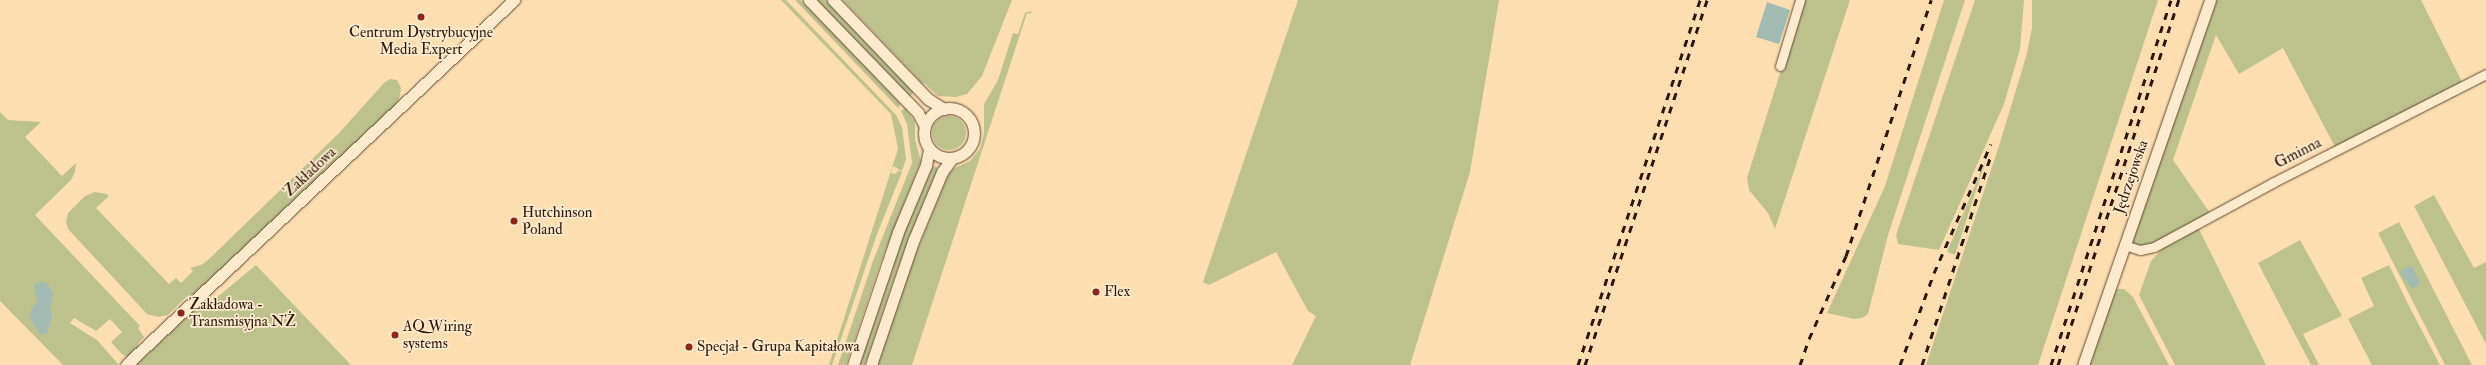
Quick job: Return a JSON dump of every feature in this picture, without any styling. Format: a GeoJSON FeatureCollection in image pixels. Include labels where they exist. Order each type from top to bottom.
{"type":"FeatureCollection","features":[{"type":"Feature","properties":{"kind":"street","name":"Zakładowa"},"geometry":{"type":"LineString","coordinates":[[126,365],[514,0]]}},
{"type":"Feature","properties":{"kind":"street"},"geometry":{"type":"LineString","coordinates":[[810,0],[918,113],[925,126],[925,140],[929,149],[935,155],[952,158],[966,153],[971,146],[973,125],[960,110],[944,108],[928,99],[833,0]]}},
{"type":"Feature","properties":{"kind":"street"},"geometry":{"type":"LineString","coordinates":[[1780,66],[1800,0]]}},
{"type":"Feature","properties":{"kind":"street","name":"Jędrzejowska"},"geometry":{"type":"LineString","coordinates":[[2083,365],[2210,0]]}},
{"type":"Feature","properties":{"kind":"street","name":"Gminna"},"geometry":{"type":"LineString","coordinates":[[2124,245],[2140,250],[2154,247],[2280,178],[2486,74]]}},
{"type":"Feature","properties":{"kind":"street"},"geometry":{"type":"LineString","coordinates":[[925,126],[932,114],[944,108]]}},
{"type":"Feature","properties":{"kind":"street"},"geometry":{"type":"LineString","coordinates":[[853,365],[894,246],[926,166],[929,149]]}},
{"type":"Feature","properties":{"kind":"street"},"geometry":{"type":"LineString","coordinates":[[871,365],[914,239],[942,172],[952,158]]}},
{"type":"Feature","properties":{"kind":"green space"},"geometry":{"type":"Polygon","coordinates":[[[781,0],[786,0],[896,115],[902,127],[906,159],[902,171],[893,166],[891,173],[896,174],[898,170],[902,172],[877,234],[832,365],[829,365],[898,149],[891,114],[781,0]]]}},
{"type":"Feature","properties":{"kind":"green space"},"geometry":{"type":"Polygon","coordinates":[[[795,0],[801,0],[901,104],[898,108],[795,0]]]}},
{"type":"Feature","properties":{"kind":"green space"},"geometry":{"type":"Polygon","coordinates":[[[817,0],[826,0],[914,92],[909,97],[817,0]]]}},
{"type":"Feature","properties":{"kind":"green space"},"geometry":{"type":"Polygon","coordinates":[[[843,0],[1012,0],[982,76],[967,94],[956,97],[938,96],[924,83],[923,84],[843,0]]]}},
{"type":"Feature","properties":{"kind":"green space"},"geometry":{"type":"Polygon","coordinates":[[[1298,0],[1499,0],[1470,172],[1410,365],[1292,365],[1316,316],[1308,311],[1276,252],[1209,285],[1203,282],[1298,0]]]}},
{"type":"Feature","properties":{"kind":"green space"},"geometry":{"type":"Polygon","coordinates":[[[1803,0],[1850,0],[1775,229],[1768,213],[1749,190],[1747,178],[1803,0]]]}},
{"type":"Feature","properties":{"kind":"green space"},"geometry":{"type":"Polygon","coordinates":[[[1944,0],[1965,0],[1888,235],[1868,314],[1862,318],[1854,319],[1827,313],[1885,186],[1944,0]]]}},
{"type":"Feature","properties":{"kind":"green space"},"geometry":{"type":"Polygon","coordinates":[[[1975,0],[2024,0],[2020,49],[2004,104],[1939,250],[1898,244],[1896,235],[1975,0]]]}},
{"type":"Feature","properties":{"kind":"green space"},"geometry":{"type":"Polygon","coordinates":[[[2032,0],[2158,0],[2038,365],[1926,365],[1998,149],[2026,57],[2032,28],[2032,0]]]}},
{"type":"Feature","properties":{"kind":"green space"},"geometry":{"type":"Polygon","coordinates":[[[2214,0],[2421,0],[2462,82],[2335,147],[2283,48],[2239,74],[2216,35],[2173,160],[2210,213],[2162,240],[2142,247],[2131,243],[2214,0]]]}},
{"type":"Feature","properties":{"kind":"green space"},"geometry":{"type":"Polygon","coordinates":[[[1032,11],[1030,14],[1027,13],[912,365],[877,365],[907,275],[948,175],[953,169],[970,161],[980,149],[984,134],[984,104],[998,80],[1013,33],[1018,34],[1025,13],[1032,11]]]}},
{"type":"Feature","properties":{"kind":"green space"},"geometry":{"type":"Polygon","coordinates":[[[390,79],[397,80],[401,88],[399,100],[394,107],[190,298],[187,296],[168,315],[158,317],[147,314],[68,229],[66,221],[68,213],[85,196],[95,192],[107,194],[109,196],[96,208],[169,284],[176,278],[181,283],[193,271],[190,268],[201,265],[208,260],[339,133],[384,83],[390,79]]]}},
{"type":"Feature","properties":{"kind":"green space"},"geometry":{"type":"Polygon","coordinates":[[[905,108],[915,122],[915,140],[921,161],[880,264],[846,365],[838,365],[873,261],[912,163],[907,124],[901,111],[905,108]]]}},
{"type":"Feature","properties":{"kind":"green space"},"geometry":{"type":"Polygon","coordinates":[[[0,112],[8,120],[41,122],[25,137],[62,176],[76,163],[75,172],[71,180],[35,215],[140,326],[138,328],[144,337],[138,344],[138,347],[128,357],[122,354],[111,342],[122,332],[110,319],[96,331],[74,318],[70,323],[97,340],[119,365],[63,365],[0,301],[0,112]]]}},
{"type":"Feature","properties":{"kind":"green space"},"geometry":{"type":"Polygon","coordinates":[[[946,116],[952,116],[956,117],[963,123],[966,133],[965,140],[959,147],[952,150],[946,150],[942,149],[935,143],[932,136],[932,130],[933,126],[939,119],[946,116]]]}},
{"type":"Feature","properties":{"kind":"green space"},"geometry":{"type":"Polygon","coordinates":[[[1986,160],[1955,255],[1947,252],[1986,160]]]}},
{"type":"Feature","properties":{"kind":"green space"},"geometry":{"type":"Polygon","coordinates":[[[933,166],[937,167],[937,170],[897,270],[865,365],[858,365],[903,234],[933,166]]]}},
{"type":"Feature","properties":{"kind":"green space"},"geometry":{"type":"Polygon","coordinates":[[[2434,195],[2474,268],[2486,262],[2486,344],[2414,206],[2434,195]]]}},
{"type":"Feature","properties":{"kind":"green space"},"geometry":{"type":"Polygon","coordinates":[[[2399,222],[2472,365],[2445,365],[2378,233],[2399,222]]]}},
{"type":"Feature","properties":{"kind":"green space"},"geometry":{"type":"Polygon","coordinates":[[[2197,225],[2266,365],[2175,365],[2139,295],[2151,261],[2161,250],[2197,225]]]}},
{"type":"Feature","properties":{"kind":"green space"},"geometry":{"type":"Polygon","coordinates":[[[2300,240],[2342,316],[2303,334],[2319,365],[2311,365],[2258,263],[2300,240]]]}},
{"type":"Feature","properties":{"kind":"green space"},"geometry":{"type":"Polygon","coordinates":[[[256,265],[351,365],[136,365],[205,300],[209,304],[256,265]]]}},
{"type":"Feature","properties":{"kind":"green space"},"geometry":{"type":"Polygon","coordinates":[[[2389,265],[2440,365],[2372,365],[2348,319],[2374,306],[2361,278],[2389,265]]]}},
{"type":"Feature","properties":{"kind":"green space"},"geometry":{"type":"Polygon","coordinates":[[[2114,289],[2124,289],[2133,297],[2169,365],[2087,365],[2114,289]]]}},
{"type":"Feature","properties":{"kind":"water"},"geometry":{"type":"Polygon","coordinates":[[[1767,2],[1790,10],[1779,44],[1756,37],[1767,2]]]}},
{"type":"Feature","properties":{"kind":"water"},"geometry":{"type":"Polygon","coordinates":[[[2410,266],[2413,268],[2420,284],[2412,289],[2400,273],[2401,270],[2410,266]]]}},
{"type":"Feature","properties":{"kind":"water"},"geometry":{"type":"Polygon","coordinates":[[[39,282],[47,283],[53,293],[50,306],[52,316],[47,333],[44,335],[39,334],[30,318],[31,310],[37,301],[34,285],[39,282]]]}},
{"type":"Feature","properties":{"kind":"railway"},"geometry":{"type":"LineString","coordinates":[[1578,365],[1700,0]]}},
{"type":"Feature","properties":{"kind":"railway"},"geometry":{"type":"LineString","coordinates":[[1585,365],[1707,0]]}},
{"type":"Feature","properties":{"kind":"railway"},"geometry":{"type":"LineString","coordinates":[[1800,365],[1809,339],[1846,256],[1931,0]]}},
{"type":"Feature","properties":{"kind":"railway"},"geometry":{"type":"LineString","coordinates":[[2051,365],[2171,0]]}},
{"type":"Feature","properties":{"kind":"railway"},"geometry":{"type":"LineString","coordinates":[[2058,365],[2179,0]]}},
{"type":"Feature","properties":{"kind":"railway"},"geometry":{"type":"LineString","coordinates":[[1900,365],[1934,273],[1991,144]]}},
{"type":"Feature","properties":{"kind":"railway"},"geometry":{"type":"LineString","coordinates":[[1922,365],[1990,158]]}},
{"type":"Feature","properties":{"kind":"place","name":"Centrum Dystrybucyjne Media Expert"},"geometry":{"type":"Point","coordinates":[421,17]}},
{"type":"Feature","properties":{"kind":"place","name":"Hutchinson Poland"},"geometry":{"type":"Point","coordinates":[514,221]}},
{"type":"Feature","properties":{"kind":"place","name":"Flex"},"geometry":{"type":"Point","coordinates":[1096,292]}},
{"type":"Feature","properties":{"kind":"place","name":"Zakładowa - Transmisyjna NŻ"},"geometry":{"type":"Point","coordinates":[181,313]}},
{"type":"Feature","properties":{"kind":"place","name":"AQ Wiring systems"},"geometry":{"type":"Point","coordinates":[395,335]}},
{"type":"Feature","properties":{"kind":"place","name":"Specjał - Grupa Kapitałowa"},"geometry":{"type":"Point","coordinates":[689,347]}}]}
